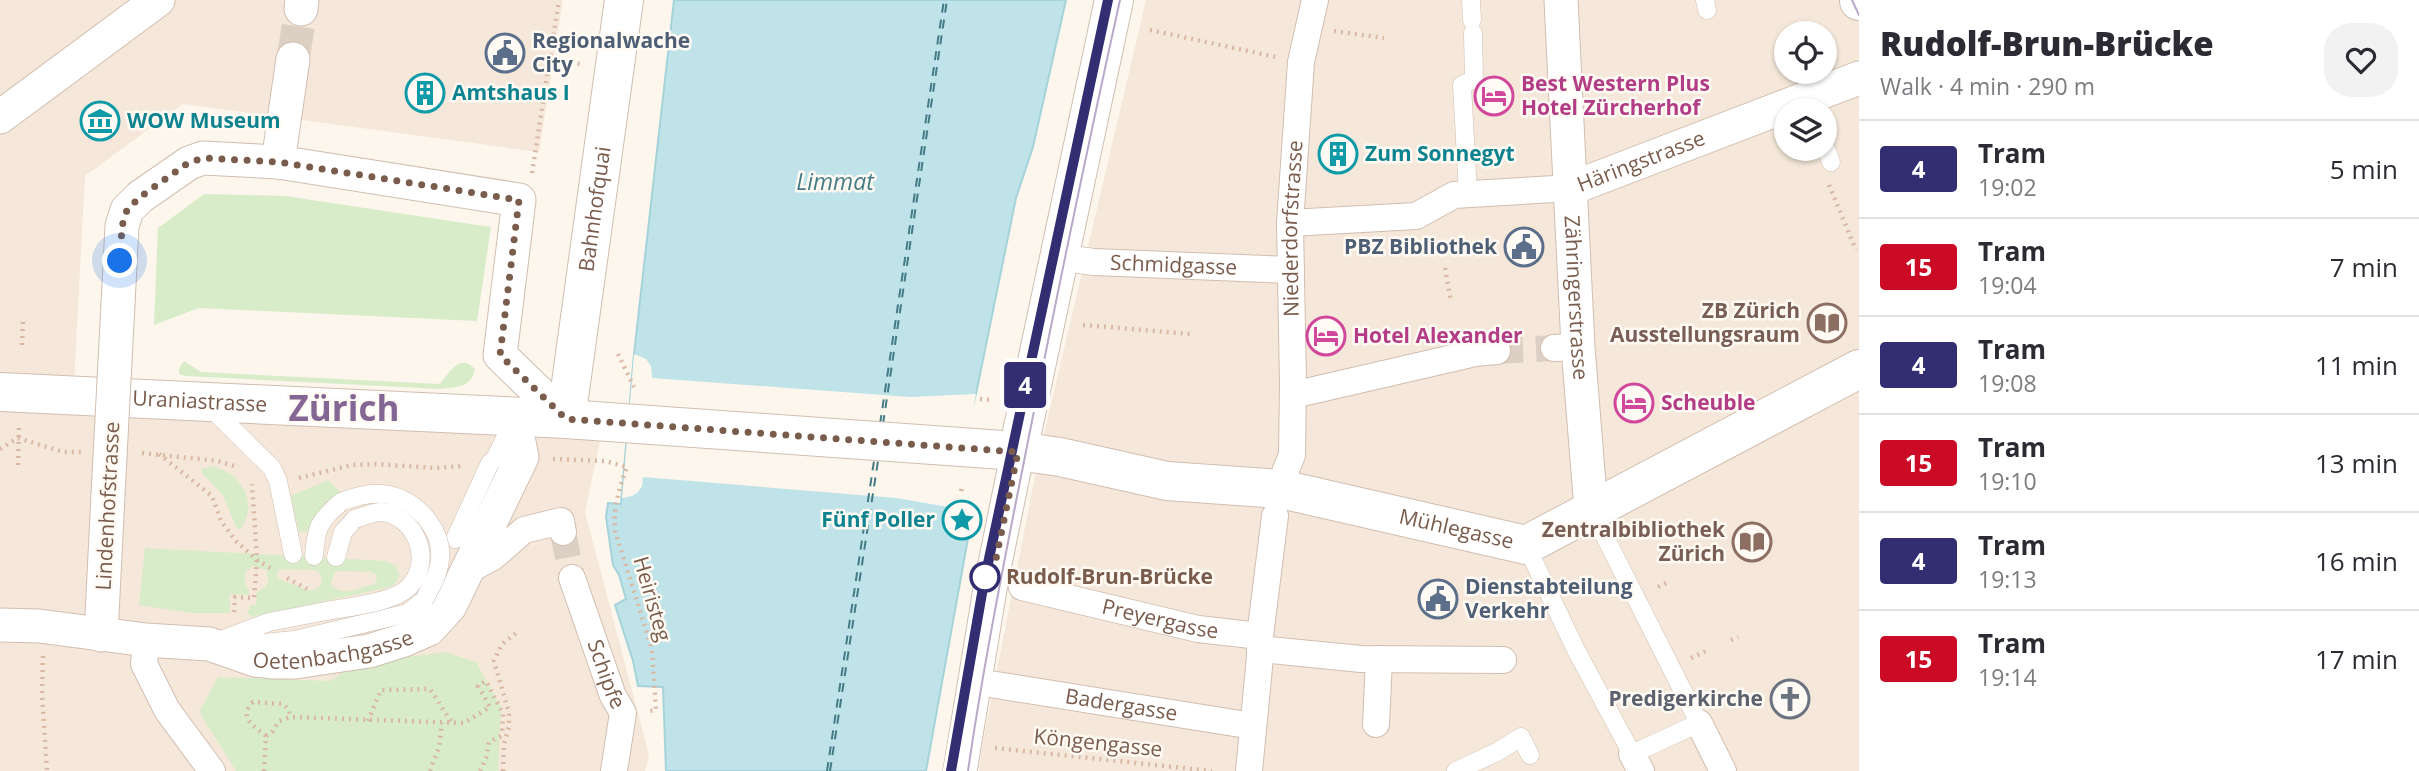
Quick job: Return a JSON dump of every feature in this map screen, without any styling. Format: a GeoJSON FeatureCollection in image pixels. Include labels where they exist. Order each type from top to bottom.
{"type":"FeatureCollection","features":[{"type":"Feature","properties":{"kind":"street"},"geometry":{"type":"LineString","coordinates":[[0,117],[158,0]]}},
{"type":"Feature","properties":{"kind":"street","name":"Bahnhofquai"},"geometry":{"type":"LineString","coordinates":[[566,419],[624,0]]}},
{"type":"Feature","properties":{"kind":"street"},"geometry":{"type":"LineString","coordinates":[[960,771],[991,583],[1057,257],[1114,0]]}},
{"type":"Feature","properties":{"kind":"street","name":"Niederdorfstrasse"},"geometry":{"type":"LineString","coordinates":[[1285,472],[1292,456],[1290,223],[1301,62],[1315,0]]}},
{"type":"Feature","properties":{"kind":"street","name":"Zähringerstrasse"},"geometry":{"type":"LineString","coordinates":[[1561,0],[1572,188],[1566,348],[1591,509]]}},
{"type":"Feature","properties":{"kind":"street"},"geometry":{"type":"LineString","coordinates":[[278,162],[293,59]]}},
{"type":"Feature","properties":{"kind":"street","name":"Häringstrasse"},"geometry":{"type":"LineString","coordinates":[[1821,98],[1859,78]]}},
{"type":"Feature","properties":{"kind":"street","name":"Häringstrasse"},"geometry":{"type":"LineString","coordinates":[[1290,223],[1416,216],[1454,195],[1572,188],[1774,117]]}},
{"type":"Feature","properties":{"kind":"street","name":"Lindenhofstrasse"},"geometry":{"type":"LineString","coordinates":[[102,635],[122,226],[127,210],[140,197],[188,163],[203,158],[278,162],[519,200],[500,355],[566,419]]}},
{"type":"Feature","properties":{"kind":"street","name":"Schmidgasse"},"geometry":{"type":"LineString","coordinates":[[1057,257],[1094,262],[1291,271]]}},
{"type":"Feature","properties":{"kind":"street"},"geometry":{"type":"LineString","coordinates":[[1293,395],[1475,353],[1497,351]]}},
{"type":"Feature","properties":{"kind":"street","name":"Mühlegasse"},"geometry":{"type":"LineString","coordinates":[[1018,452],[1060,457],[1167,481],[1281,489],[1526,545],[1859,369]]}},
{"type":"Feature","properties":{"kind":"street","name":"Uraniastrasse"},"geometry":{"type":"LineString","coordinates":[[9,407],[205,403],[566,419]]}},
{"type":"Feature","properties":{"kind":"street"},"geometry":{"type":"LineString","coordinates":[[566,419],[632,405],[961,448],[1018,452]]}},
{"type":"Feature","properties":{"kind":"street"},"geometry":{"type":"LineString","coordinates":[[509,457],[514,418]]}},
{"type":"Feature","properties":{"kind":"street","name":"Oetenbachgasse"},"geometry":{"type":"LineString","coordinates":[[0,625],[39,626],[209,645],[255,660],[273,662],[295,662],[369,650],[404,640],[429,629],[450,606],[467,571],[509,457]]}},
{"type":"Feature","properties":{"kind":"street"},"geometry":{"type":"LineString","coordinates":[[1249,771],[1275,516]]}},
{"type":"Feature","properties":{"kind":"street"},"geometry":{"type":"LineString","coordinates":[[467,571],[493,557],[524,530],[561,521],[563,532]]}},
{"type":"Feature","properties":{"kind":"street","name":"Schipfe"},"geometry":{"type":"LineString","coordinates":[[572,578],[613,696],[623,713],[614,771]]}},
{"type":"Feature","properties":{"kind":"street","name":"Preyergasse"},"geometry":{"type":"LineString","coordinates":[[1022,587],[1260,643],[1379,659],[1503,660]]}},
{"type":"Feature","properties":{"kind":"street"},"geometry":{"type":"LineString","coordinates":[[146,640],[144,664],[167,710],[212,771]]}},
{"type":"Feature","properties":{"kind":"street"},"geometry":{"type":"LineString","coordinates":[[1376,724],[1379,659]]}},
{"type":"Feature","properties":{"kind":"street","name":"Badergasse"},"geometry":{"type":"LineString","coordinates":[[990,684],[1253,726]]}},
{"type":"Feature","properties":{"kind":"street"},"geometry":{"type":"LineString","coordinates":[[1699,723],[1723,771]]}},
{"type":"Feature","properties":{"kind":"lane"},"geometry":{"type":"LineString","coordinates":[[1468,194],[1462,86],[1474,79],[1471,0]]}},
{"type":"Feature","properties":{"kind":"lane"},"geometry":{"type":"LineString","coordinates":[[205,403],[272,468],[278,481],[293,554]]}},
{"type":"Feature","properties":{"kind":"lane"},"geometry":{"type":"LineString","coordinates":[[455,539],[490,463],[509,457]]}},
{"type":"Feature","properties":{"kind":"lane"},"geometry":{"type":"LineString","coordinates":[[209,645],[256,646],[295,640],[408,613],[424,600],[436,577],[441,557],[437,535],[425,516],[409,503],[388,494],[362,494],[341,502],[323,518],[315,537],[314,555]]}},
{"type":"Feature","properties":{"kind":"lane"},"geometry":{"type":"LineString","coordinates":[[1526,545],[1576,650],[1637,763],[1699,723],[1591,509]]}},
{"type":"Feature","properties":{"kind":"lane"},"geometry":{"type":"LineString","coordinates":[[209,645],[270,622],[389,598],[408,588],[417,574],[421,555],[417,537],[404,521],[380,512],[355,519],[343,532],[336,557]]}},
{"type":"Feature","properties":{"kind":"lane"},"geometry":{"type":"LineString","coordinates":[[1456,771],[1497,752],[1521,737],[1530,755]]}},
{"type":"Feature","properties":{"kind":"path"},"geometry":{"type":"LineString","coordinates":[[532,177],[559,0]]}},
{"type":"Feature","properties":{"kind":"path"},"geometry":{"type":"LineString","coordinates":[[1309,27],[1384,38]]}},
{"type":"Feature","properties":{"kind":"path"},"geometry":{"type":"LineString","coordinates":[[1150,30],[1301,62]]}},
{"type":"Feature","properties":{"kind":"path"},"geometry":{"type":"LineString","coordinates":[[550,59],[575,64]]}},
{"type":"Feature","properties":{"kind":"path"},"geometry":{"type":"LineString","coordinates":[[1827,162],[1856,250]]}},
{"type":"Feature","properties":{"kind":"path"},"geometry":{"type":"LineString","coordinates":[[1445,268],[1451,302]]}},
{"type":"Feature","properties":{"kind":"path"},"geometry":{"type":"LineString","coordinates":[[22,345],[23,320]]}},
{"type":"Feature","properties":{"kind":"path"},"geometry":{"type":"LineString","coordinates":[[1083,325],[1191,334]]}},
{"type":"Feature","properties":{"kind":"path"},"geometry":{"type":"LineString","coordinates":[[618,354],[632,405]]}},
{"type":"Feature","properties":{"kind":"path"},"geometry":{"type":"LineString","coordinates":[[980,399],[991,400]]}},
{"type":"Feature","properties":{"kind":"path"},"geometry":{"type":"LineString","coordinates":[[9,407],[19,438],[18,464]]}},
{"type":"Feature","properties":{"kind":"path"},"geometry":{"type":"LineString","coordinates":[[0,449],[19,438]]}},
{"type":"Feature","properties":{"kind":"path"},"geometry":{"type":"LineString","coordinates":[[159,454],[212,496],[221,521],[236,541],[257,559],[312,592]]}},
{"type":"Feature","properties":{"kind":"path"},"geometry":{"type":"LineString","coordinates":[[288,479],[322,474],[333,468],[352,465],[454,468],[481,464],[489,456],[509,457]]}},
{"type":"Feature","properties":{"kind":"path","name":"Heiristeg"},"geometry":{"type":"LineString","coordinates":[[509,457],[605,460],[627,467],[614,503],[615,531],[652,649],[655,687]]}},
{"type":"Feature","properties":{"kind":"path"},"geometry":{"type":"LineString","coordinates":[[234,618],[235,597],[254,598],[257,559],[252,480]]}},
{"type":"Feature","properties":{"kind":"path"},"geometry":{"type":"LineString","coordinates":[[1658,587],[1666,583]]}},
{"type":"Feature","properties":{"kind":"path"},"geometry":{"type":"LineString","coordinates":[[503,771],[509,707],[494,661],[502,644],[519,631]]}},
{"type":"Feature","properties":{"kind":"path"},"geometry":{"type":"LineString","coordinates":[[1731,640],[1738,637]]}},
{"type":"Feature","properties":{"kind":"path"},"geometry":{"type":"LineString","coordinates":[[43,650],[42,694],[47,771]]}},
{"type":"Feature","properties":{"kind":"path"},"geometry":{"type":"LineString","coordinates":[[266,736],[279,721],[291,717],[464,723],[490,707],[478,686],[486,681],[503,714],[505,735]]}},
{"type":"Feature","properties":{"kind":"path"},"geometry":{"type":"LineString","coordinates":[[368,721],[382,690],[430,689],[452,723]]}},
{"type":"Feature","properties":{"kind":"path"},"geometry":{"type":"LineString","coordinates":[[266,736],[249,723],[246,716],[247,708],[253,702],[284,704],[291,717]]}},
{"type":"Feature","properties":{"kind":"path"},"geometry":{"type":"LineString","coordinates":[[430,771],[439,747],[442,723]]}},
{"type":"Feature","properties":{"kind":"path"},"geometry":{"type":"LineString","coordinates":[[480,771],[489,741],[505,735]]}},
{"type":"Feature","properties":{"kind":"path"},"geometry":{"type":"LineString","coordinates":[[264,771],[266,736]]}},
{"type":"Feature","properties":{"kind":"path","name":"Köngengasse"},"geometry":{"type":"LineString","coordinates":[[985,747],[1212,771]]}},
{"type":"Feature","properties":{"kind":"shaded area"},"geometry":{"type":"Polygon","coordinates":[[[0,0],[563,0],[539,152],[183,104],[85,176],[73,401],[605,417],[585,512],[649,755],[645,771],[0,771],[0,0]]]}},
{"type":"Feature","properties":{"kind":"shaded area"},"geometry":{"type":"Polygon","coordinates":[[[1146,0],[1859,0],[1859,771],[979,771],[1040,451],[1146,0]]]}},
{"type":"Feature","properties":{"kind":"green space"},"geometry":{"type":"Polygon","coordinates":[[[204,194],[285,196],[491,227],[477,321],[199,308],[154,325],[158,228],[204,194]]]}},
{"type":"Feature","properties":{"kind":"green space"},"geometry":{"type":"Polygon","coordinates":[[[184,361],[201,372],[440,384],[460,363],[475,369],[467,383],[440,389],[185,376],[179,374],[179,368],[184,361]]]}},
{"type":"Feature","properties":{"kind":"green space"},"geometry":{"type":"Polygon","coordinates":[[[211,466],[231,475],[244,490],[248,509],[240,530],[236,527],[223,495],[202,473],[201,469],[211,466]]]}},
{"type":"Feature","properties":{"kind":"green space"},"geometry":{"type":"Polygon","coordinates":[[[328,480],[340,492],[323,506],[308,531],[299,532],[291,496],[328,480]]]}},
{"type":"Feature","properties":{"kind":"green space"},"geometry":{"type":"Polygon","coordinates":[[[145,548],[386,561],[399,572],[398,580],[390,587],[252,617],[247,612],[251,605],[256,605],[257,592],[264,588],[269,580],[266,570],[253,566],[245,573],[245,585],[249,589],[249,595],[230,594],[230,613],[191,613],[139,605],[145,548]],[[315,570],[278,571],[279,579],[307,590],[315,590],[322,584],[320,573],[315,570]],[[372,572],[334,573],[331,584],[340,590],[356,589],[374,584],[377,580],[372,572]]]}},
{"type":"Feature","properties":{"kind":"green space"},"geometry":{"type":"Polygon","coordinates":[[[445,652],[476,662],[501,707],[498,771],[236,771],[199,712],[218,677],[331,681],[353,664],[445,652]]]}},
{"type":"Feature","properties":{"kind":"water","name":"Limmat"},"geometry":{"type":"Polygon","coordinates":[[[674,0],[1066,0],[1033,147],[1016,198],[976,394],[961,448],[953,514],[961,528],[969,533],[926,771],[666,771],[663,687],[638,686],[615,605],[626,599],[613,565],[606,517],[608,503],[621,504],[634,354],[674,0]]]}},
{"type":"Feature","properties":{"kind":"pier"},"geometry":{"type":"Polygon","coordinates":[[[634,354],[646,359],[651,366],[652,378],[910,397],[976,394],[954,508],[896,498],[643,477],[638,492],[622,498],[634,354]]]}},
{"type":"Feature","properties":{"kind":"ferry route"},"geometry":{"type":"LineString","coordinates":[[880,424],[944,0]]}},
{"type":"Feature","properties":{"kind":"ferry route"},"geometry":{"type":"LineString","coordinates":[[883,424],[947,0]]}},
{"type":"Feature","properties":{"kind":"ferry route"},"geometry":{"type":"LineString","coordinates":[[827,771],[874,461]]}},
{"type":"Feature","properties":{"kind":"ferry route"},"geometry":{"type":"LineString","coordinates":[[830,771],[878,461]]}},
{"type":"Feature","properties":{"kind":"tunnel"},"geometry":{"type":"LineString","coordinates":[[293,59],[301,9]]}},
{"type":"Feature","properties":{"kind":"tunnel"},"geometry":{"type":"LineString","coordinates":[[1497,351],[1554,348]]}},
{"type":"Feature","properties":{"kind":"tunnel"},"geometry":{"type":"LineString","coordinates":[[563,532],[572,578]]}},
{"type":"Feature","properties":{"kind":"tram line"},"geometry":{"type":"LineString","coordinates":[[951,771],[984,582],[1108,0]]}},
{"type":"Feature","properties":{"kind":"tram line","name":"4"},"geometry":{"type":"LineString","coordinates":[[951,771],[984,582],[1108,0]]}},
{"type":"Feature","properties":{"kind":"tram line"},"geometry":{"type":"LineString","coordinates":[[968,771],[1015,508],[1120,0]]}},
{"type":"Feature","properties":{"kind":"tram line"},"geometry":{"type":"LineString","coordinates":[[1852,0],[1859,15]]}},
{"type":"Feature","properties":{"kind":"place","name":"Regionalwache City"},"geometry":{"type":"Point","coordinates":[505,53]}},
{"type":"Feature","properties":{"kind":"place","name":"Amtshaus I"},"geometry":{"type":"Point","coordinates":[425,93]}},
{"type":"Feature","properties":{"kind":"place","name":"Best Western Plus Hotel Zürcherhof"},"geometry":{"type":"Point","coordinates":[1494,96]}},
{"type":"Feature","properties":{"kind":"place","name":"WOW Museum"},"geometry":{"type":"Point","coordinates":[100,121]}},
{"type":"Feature","properties":{"kind":"place","name":"Zum Sonnegyt"},"geometry":{"type":"Point","coordinates":[1338,154]}},
{"type":"Feature","properties":{"kind":"place","name":"PBZ Bibliothek"},"geometry":{"type":"Point","coordinates":[1524,247]}},
{"type":"Feature","properties":{"kind":"place","name":"ZB Zürich Ausstellungsraum"},"geometry":{"type":"Point","coordinates":[1827,323]}},
{"type":"Feature","properties":{"kind":"place","name":"Hotel Alexander"},"geometry":{"type":"Point","coordinates":[1326,336]}},
{"type":"Feature","properties":{"kind":"place","name":"Scheuble"},"geometry":{"type":"Point","coordinates":[1634,403]}},
{"type":"Feature","properties":{"kind":"place","name":"Fünf Poller"},"geometry":{"type":"Point","coordinates":[962,520]}},
{"type":"Feature","properties":{"kind":"place","name":"Zentralbibliothek Zürich"},"geometry":{"type":"Point","coordinates":[1752,542]}},
{"type":"Feature","properties":{"kind":"place","name":"Rudolf-Brun-Brücke"},"geometry":{"type":"Point","coordinates":[985,577]}},
{"type":"Feature","properties":{"kind":"place","name":"Dienstabteilung Verkehr"},"geometry":{"type":"Point","coordinates":[1438,599]}},
{"type":"Feature","properties":{"kind":"place","name":"Predigerkirche"},"geometry":{"type":"Point","coordinates":[1790,699]}},
{"type":"Feature","properties":{"kind":"district","name":"Zürich"},"geometry":{"type":"Point","coordinates":[344,409]}},
{"type":"Feature","properties":{"kind":"route"},"geometry":{"type":"LineString","coordinates":[[120,261],[122,226],[127,210],[140,197],[188,163],[203,158],[278,162],[519,200],[500,355],[566,419],[1018,452],[991,583],[985,577]]}}]}
